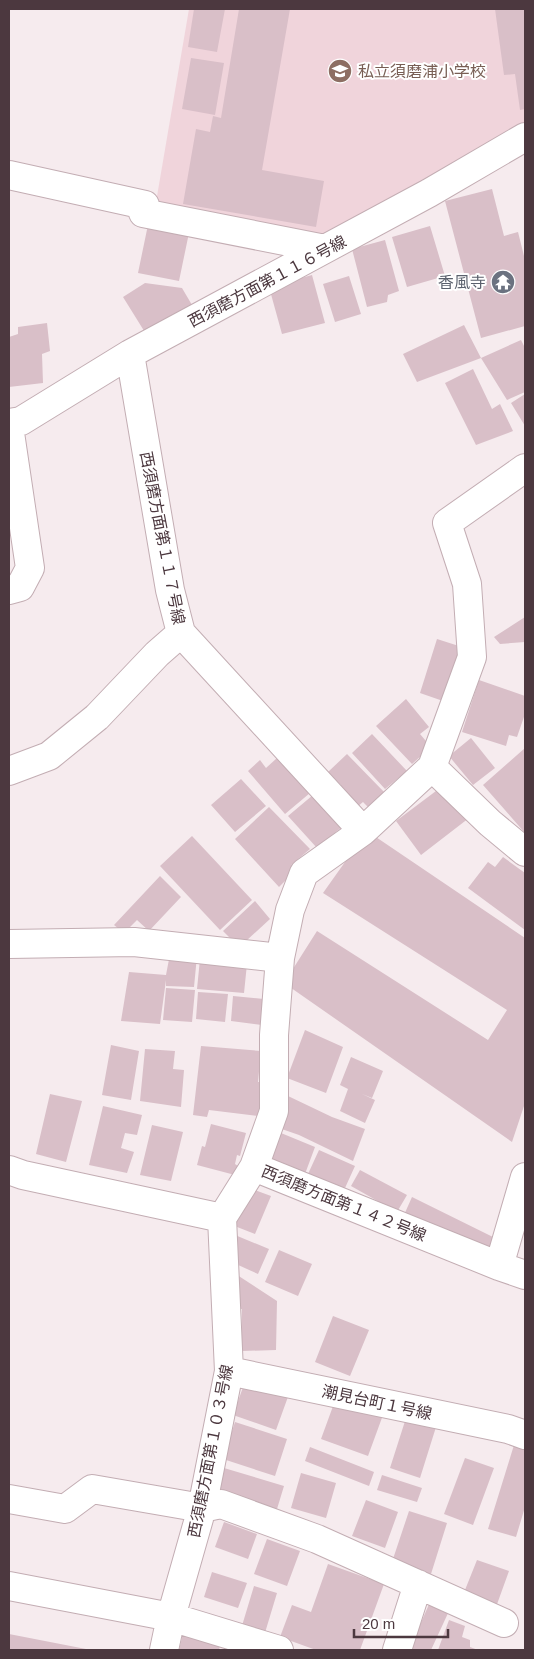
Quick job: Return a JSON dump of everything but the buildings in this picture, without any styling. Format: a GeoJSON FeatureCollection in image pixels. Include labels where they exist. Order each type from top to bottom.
{"type":"FeatureCollection","features":[{"type":"Feature","properties":{"kind":"street","name":"西須磨方面第１１６号線"},"geometry":{"type":"LineString","coordinates":[[12,420],[130,354],[429,193],[525,137]]}},
{"type":"Feature","properties":{"kind":"street"},"geometry":{"type":"LineString","coordinates":[[9,175],[144,209],[325,249]]}},
{"type":"Feature","properties":{"kind":"street","name":"西須磨方面第１１７号線"},"geometry":{"type":"LineString","coordinates":[[130,354],[170,590],[181,633],[363,831]]}},
{"type":"Feature","properties":{"kind":"street"},"geometry":{"type":"LineString","coordinates":[[9,590],[20,587],[30,568],[12,420]]}},
{"type":"Feature","properties":{"kind":"street"},"geometry":{"type":"LineString","coordinates":[[254,1166],[274,1111],[274,1035],[280,958],[290,910],[304,873],[363,831],[432,767],[472,657],[467,584],[447,523],[525,468]]}},
{"type":"Feature","properties":{"kind":"street"},"geometry":{"type":"LineString","coordinates":[[9,771],[49,756],[97,717],[157,654],[181,633]]}},
{"type":"Feature","properties":{"kind":"street"},"geometry":{"type":"LineString","coordinates":[[432,767],[490,823],[525,852]]}},
{"type":"Feature","properties":{"kind":"street"},"geometry":{"type":"LineString","coordinates":[[9,944],[134,942],[280,958]]}},
{"type":"Feature","properties":{"kind":"street","name":"西須磨方面第１４２号線"},"geometry":{"type":"LineString","coordinates":[[222,1218],[254,1166],[525,1275]]}},
{"type":"Feature","properties":{"kind":"street"},"geometry":{"type":"LineString","coordinates":[[9,1170],[23,1175],[222,1218]]}},
{"type":"Feature","properties":{"kind":"street"},"geometry":{"type":"LineString","coordinates":[[499,1266],[525,1176]]}},
{"type":"Feature","properties":{"kind":"street","name":"西須磨方面第１０３号線"},"geometry":{"type":"LineString","coordinates":[[164,1650],[171,1617],[202,1508],[229,1370],[222,1218]]}},
{"type":"Feature","properties":{"kind":"street","name":"潮見台町１号線"},"geometry":{"type":"LineString","coordinates":[[229,1370],[498,1427],[525,1435]]}},
{"type":"Feature","properties":{"kind":"street"},"geometry":{"type":"LineString","coordinates":[[9,1499],[65,1509],[92,1489],[202,1508],[221,1504],[317,1539],[504,1623]]}},
{"type":"Feature","properties":{"kind":"street"},"geometry":{"type":"LineString","coordinates":[[397,1650],[418,1584]]}},
{"type":"Feature","properties":{"kind":"street"},"geometry":{"type":"LineString","coordinates":[[9,1586],[171,1617],[279,1650]]}},
{"type":"Feature","properties":{"kind":"shaded area","name":"私立須磨浦小学校"},"geometry":{"type":"Polygon","coordinates":[[[189,9],[525,9],[525,126],[319,240],[155,208],[189,9]]]}},
{"type":"Feature","properties":{"kind":"place","name":"私立須磨浦小学校"},"geometry":{"type":"Point","coordinates":[340,71]}},
{"type":"Feature","properties":{"kind":"place","name":"香風寺"},"geometry":{"type":"Point","coordinates":[503,282]}}]}
